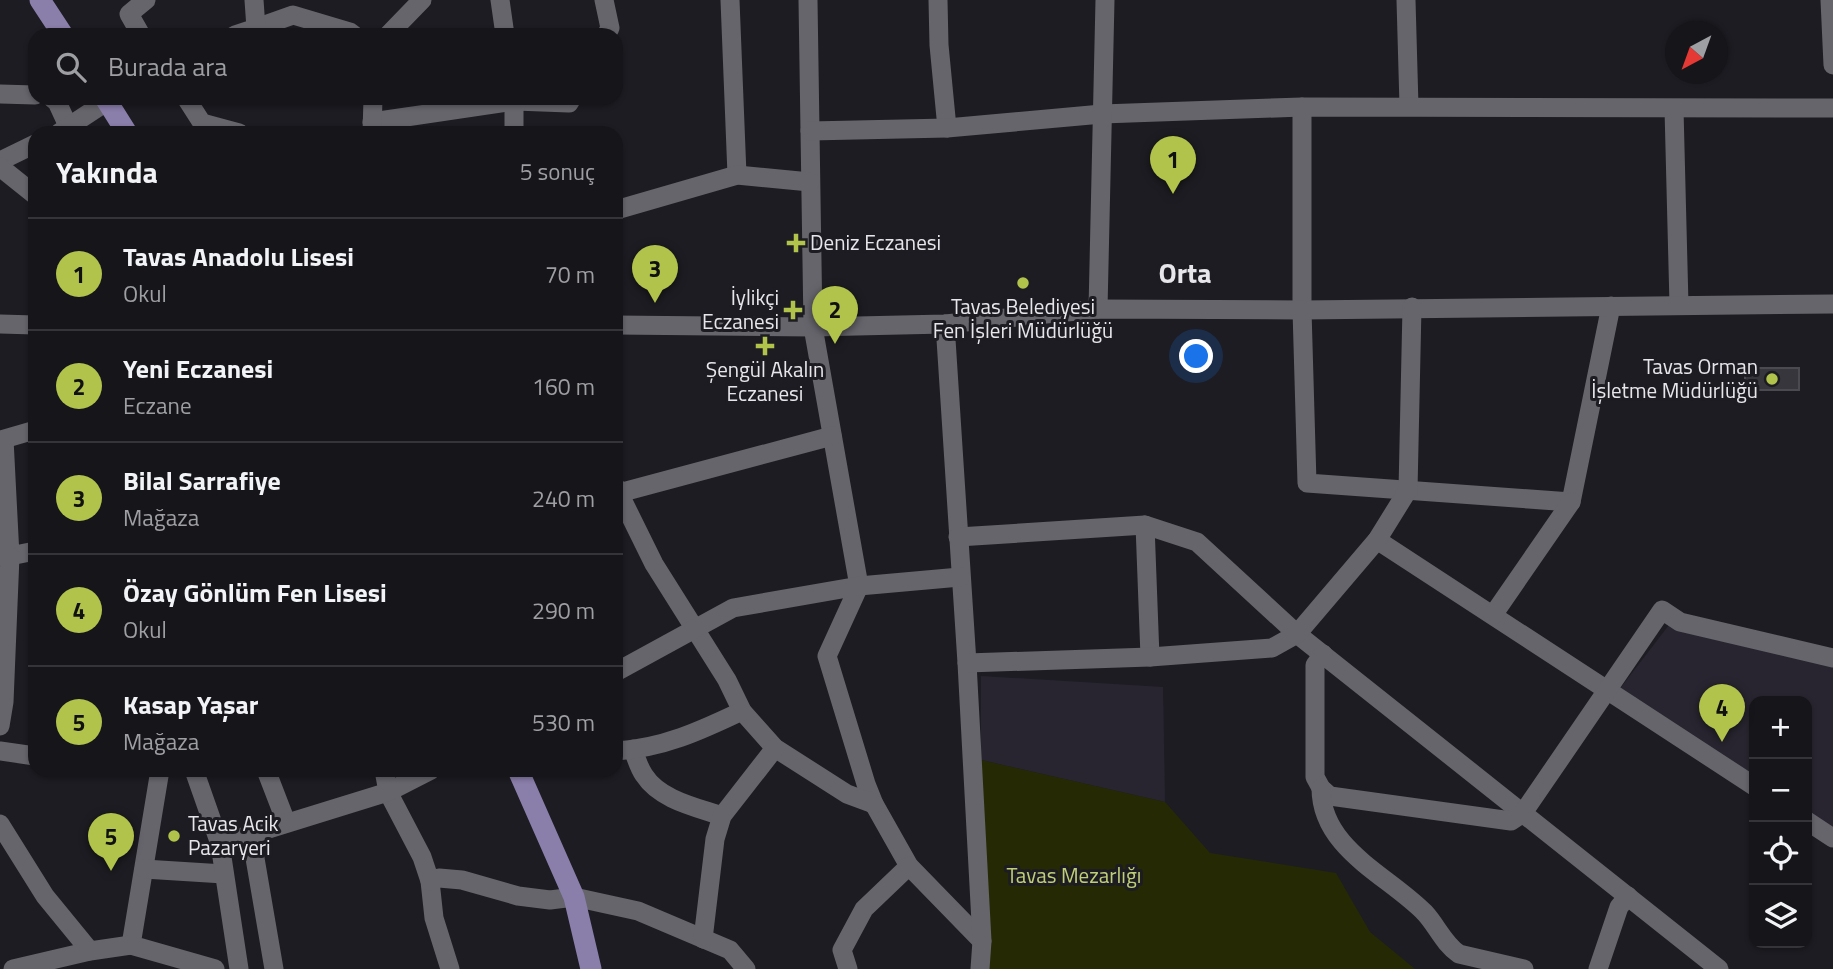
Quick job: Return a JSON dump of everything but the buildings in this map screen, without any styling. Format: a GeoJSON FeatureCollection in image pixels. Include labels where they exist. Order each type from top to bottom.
{"type":"FeatureCollection","features":[{"type":"Feature","properties":{"kind":"main road"},"geometry":{"type":"LineString","coordinates":[[40,0],[58,28]]}},
{"type":"Feature","properties":{"kind":"main road"},"geometry":{"type":"LineString","coordinates":[[111,105],[123,126]]}},
{"type":"Feature","properties":{"kind":"main road"},"geometry":{"type":"LineString","coordinates":[[520,777],[574,897],[591,969]]}},
{"type":"Feature","properties":{"kind":"street"},"geometry":{"type":"LineString","coordinates":[[137,28],[129,14],[146,0]]}},
{"type":"Feature","properties":{"kind":"street"},"geometry":{"type":"LineString","coordinates":[[254,0],[256,28],[295,8],[341,28]]}},
{"type":"Feature","properties":{"kind":"street"},"geometry":{"type":"LineString","coordinates":[[395,28],[422,0]]}},
{"type":"Feature","properties":{"kind":"street"},"geometry":{"type":"LineString","coordinates":[[500,0],[504,28]]}},
{"type":"Feature","properties":{"kind":"street"},"geometry":{"type":"LineString","coordinates":[[604,0],[610,28]]}},
{"type":"Feature","properties":{"kind":"street"},"geometry":{"type":"LineString","coordinates":[[730,0],[737,175]]}},
{"type":"Feature","properties":{"kind":"street"},"geometry":{"type":"LineString","coordinates":[[807,0],[813,327],[859,586],[827,656],[874,804],[909,866],[982,941]]}},
{"type":"Feature","properties":{"kind":"street"},"geometry":{"type":"LineString","coordinates":[[938,0],[939,45],[947,128]]}},
{"type":"Feature","properties":{"kind":"street"},"geometry":{"type":"LineString","coordinates":[[1098,309],[1105,0]]}},
{"type":"Feature","properties":{"kind":"street"},"geometry":{"type":"LineString","coordinates":[[1406,0],[1409,106]]}},
{"type":"Feature","properties":{"kind":"street"},"geometry":{"type":"LineString","coordinates":[[1830,0],[1833,65]]}},
{"type":"Feature","properties":{"kind":"street"},"geometry":{"type":"LineString","coordinates":[[0,94],[28,95]]}},
{"type":"Feature","properties":{"kind":"street"},"geometry":{"type":"LineString","coordinates":[[58,105],[63,126]]}},
{"type":"Feature","properties":{"kind":"street"},"geometry":{"type":"LineString","coordinates":[[71,126],[100,105]]}},
{"type":"Feature","properties":{"kind":"street"},"geometry":{"type":"LineString","coordinates":[[190,105],[202,123],[213,126]]}},
{"type":"Feature","properties":{"kind":"street"},"geometry":{"type":"LineString","coordinates":[[372,126],[373,105]]}},
{"type":"Feature","properties":{"kind":"street"},"geometry":{"type":"LineString","coordinates":[[382,126],[485,105]]}},
{"type":"Feature","properties":{"kind":"street"},"geometry":{"type":"LineString","coordinates":[[514,105],[514,126]]}},
{"type":"Feature","properties":{"kind":"street"},"geometry":{"type":"LineString","coordinates":[[810,131],[947,128],[1102,114],[1301,107],[1833,108]]}},
{"type":"Feature","properties":{"kind":"street"},"geometry":{"type":"LineString","coordinates":[[1301,107],[1302,310],[1307,483],[1571,502]]}},
{"type":"Feature","properties":{"kind":"street"},"geometry":{"type":"LineString","coordinates":[[1674,109],[1679,305]]}},
{"type":"Feature","properties":{"kind":"street"},"geometry":{"type":"LineString","coordinates":[[0,161],[28,147]]}},
{"type":"Feature","properties":{"kind":"street"},"geometry":{"type":"LineString","coordinates":[[0,167],[28,189]]}},
{"type":"Feature","properties":{"kind":"street"},"geometry":{"type":"LineString","coordinates":[[623,208],[737,175],[810,183]]}},
{"type":"Feature","properties":{"kind":"street"},"geometry":{"type":"LineString","coordinates":[[623,325],[813,327],[945,324],[1098,309],[1302,310],[1833,304]]}},
{"type":"Feature","properties":{"kind":"street"},"geometry":{"type":"LineString","coordinates":[[1493,615],[1571,502],[1611,306]]}},
{"type":"Feature","properties":{"kind":"street"},"geometry":{"type":"LineString","coordinates":[[967,663],[1150,657],[1272,648],[1297,634],[1377,540],[1408,490],[1412,307]]}},
{"type":"Feature","properties":{"kind":"street"},"geometry":{"type":"LineString","coordinates":[[0,324],[28,325]]}},
{"type":"Feature","properties":{"kind":"street"},"geometry":{"type":"LineString","coordinates":[[945,324],[967,663],[982,941],[981,969]]}},
{"type":"Feature","properties":{"kind":"street"},"geometry":{"type":"LineString","coordinates":[[0,726],[5,556],[2,440],[28,432]]}},
{"type":"Feature","properties":{"kind":"street"},"geometry":{"type":"LineString","coordinates":[[623,488],[832,436]]}},
{"type":"Feature","properties":{"kind":"street"},"geometry":{"type":"LineString","coordinates":[[623,502],[653,564],[727,680],[742,711],[775,748],[847,794],[874,804]]}},
{"type":"Feature","properties":{"kind":"street"},"geometry":{"type":"LineString","coordinates":[[958,537],[1145,525],[1197,542],[1297,634],[1717,968]]}},
{"type":"Feature","properties":{"kind":"street"},"geometry":{"type":"LineString","coordinates":[[1145,525],[1150,657]]}},
{"type":"Feature","properties":{"kind":"street"},"geometry":{"type":"LineString","coordinates":[[1377,540],[1749,783]]}},
{"type":"Feature","properties":{"kind":"street"},"geometry":{"type":"LineString","coordinates":[[5,556],[28,552]]}},
{"type":"Feature","properties":{"kind":"street"},"geometry":{"type":"LineString","coordinates":[[623,668],[733,608],[859,586],[960,577]]}},
{"type":"Feature","properties":{"kind":"street"},"geometry":{"type":"LineString","coordinates":[[1321,788],[1330,796],[1511,821],[1523,813],[1662,610],[1680,622],[1833,658]]}},
{"type":"Feature","properties":{"kind":"street"},"geometry":{"type":"LineString","coordinates":[[1323,654],[1315,665],[1315,777],[1321,788],[1325,813],[1334,832],[1360,860],[1421,909],[1452,949],[1459,954],[1524,969]]}},
{"type":"Feature","properties":{"kind":"street"},"geometry":{"type":"LineString","coordinates":[[624,750],[661,745],[690,736],[742,711]]}},
{"type":"Feature","properties":{"kind":"street"},"geometry":{"type":"LineString","coordinates":[[703,939],[715,839],[722,816],[775,748]]}},
{"type":"Feature","properties":{"kind":"street"},"geometry":{"type":"LineString","coordinates":[[624,750],[661,792],[722,816]]}},
{"type":"Feature","properties":{"kind":"street"},"geometry":{"type":"LineString","coordinates":[[0,751],[28,755]]}},
{"type":"Feature","properties":{"kind":"street"},"geometry":{"type":"LineString","coordinates":[[131,945],[144,869],[153,777]]}},
{"type":"Feature","properties":{"kind":"street"},"geometry":{"type":"LineString","coordinates":[[196,777],[220,844],[239,969]]}},
{"type":"Feature","properties":{"kind":"street"},"geometry":{"type":"LineString","coordinates":[[269,777],[286,822]]}},
{"type":"Feature","properties":{"kind":"street"},"geometry":{"type":"LineString","coordinates":[[385,777],[388,792],[422,856],[430,881],[434,918],[450,969]]}},
{"type":"Feature","properties":{"kind":"street"},"geometry":{"type":"LineString","coordinates":[[220,844],[388,792],[417,777]]}},
{"type":"Feature","properties":{"kind":"street"},"geometry":{"type":"LineString","coordinates":[[1809,822],[1833,838]]}},
{"type":"Feature","properties":{"kind":"street"},"geometry":{"type":"LineString","coordinates":[[0,824],[45,896],[90,951]]}},
{"type":"Feature","properties":{"kind":"street"},"geometry":{"type":"LineString","coordinates":[[251,835],[274,969]]}},
{"type":"Feature","properties":{"kind":"street"},"geometry":{"type":"LineString","coordinates":[[848,969],[842,950],[864,909],[909,866]]}},
{"type":"Feature","properties":{"kind":"street"},"geometry":{"type":"LineString","coordinates":[[144,869],[224,874]]}},
{"type":"Feature","properties":{"kind":"street"},"geometry":{"type":"LineString","coordinates":[[430,881],[439,878],[462,880],[534,899],[574,897],[638,912],[730,950],[746,969]]}},
{"type":"Feature","properties":{"kind":"street"},"geometry":{"type":"LineString","coordinates":[[1598,969],[1619,907],[1628,896]]}},
{"type":"Feature","properties":{"kind":"street"},"geometry":{"type":"LineString","coordinates":[[25,968],[90,951],[131,945],[153,961],[215,969]]}},
{"type":"Feature","properties":{"kind":"street"},"geometry":{"type":"LineString","coordinates":[[722,969],[730,950]]}},
{"type":"Feature","properties":{"kind":"shaded area"},"geometry":{"type":"Polygon","coordinates":[[[1669,625],[1833,662],[1833,832],[1812,818],[1812,696],[1749,696],[1749,779],[1615,695],[1669,625]]]}},
{"type":"Feature","properties":{"kind":"shaded area"},"geometry":{"type":"Polygon","coordinates":[[[981,676],[1163,687],[1165,802],[981,760],[981,676]]]}},
{"type":"Feature","properties":{"kind":"green space","name":"Tavas Mezarlığı"},"geometry":{"type":"Polygon","coordinates":[[[981,760],[1165,802],[1210,853],[1336,873],[1370,932],[1415,969],[982,969],[981,760]]]}},
{"type":"Feature","properties":{"kind":"place","name":"Tavas Anadolu Lisesi"},"geometry":{"type":"Point","coordinates":[1173,194]}},
{"type":"Feature","properties":{"kind":"place","name":"Deniz Eczanesi"},"geometry":{"type":"Point","coordinates":[796,243]}},
{"type":"Feature","properties":{"kind":"place","name":"Tavas Belediyesi Fen İşleri Müdürlüğü"},"geometry":{"type":"Point","coordinates":[1023,283]}},
{"type":"Feature","properties":{"kind":"place","name":"Bilal Sarrafiye"},"geometry":{"type":"Point","coordinates":[655,303]}},
{"type":"Feature","properties":{"kind":"place","name":"İylikçi Eczanesi"},"geometry":{"type":"Point","coordinates":[793,310]}},
{"type":"Feature","properties":{"kind":"place","name":"Yeni Eczanesi"},"geometry":{"type":"Point","coordinates":[835,344]}},
{"type":"Feature","properties":{"kind":"place","name":"Şengül Akalın Eczanesi"},"geometry":{"type":"Point","coordinates":[765,346]}},
{"type":"Feature","properties":{"kind":"place","name":"Tavas Orman İşletme Müdürlüğü"},"geometry":{"type":"Point","coordinates":[1772,379]}},
{"type":"Feature","properties":{"kind":"place","name":"Özay Gönlüm Fen Lisesi"},"geometry":{"type":"Point","coordinates":[1722,742]}},
{"type":"Feature","properties":{"kind":"place","name":"Tavas Acik Pazaryeri"},"geometry":{"type":"Point","coordinates":[174,836]}},
{"type":"Feature","properties":{"kind":"place","name":"Kasap Yaşar"},"geometry":{"type":"Point","coordinates":[111,871]}},
{"type":"Feature","properties":{"kind":"district","name":"Orta"},"geometry":{"type":"Point","coordinates":[1185,273]}}]}
